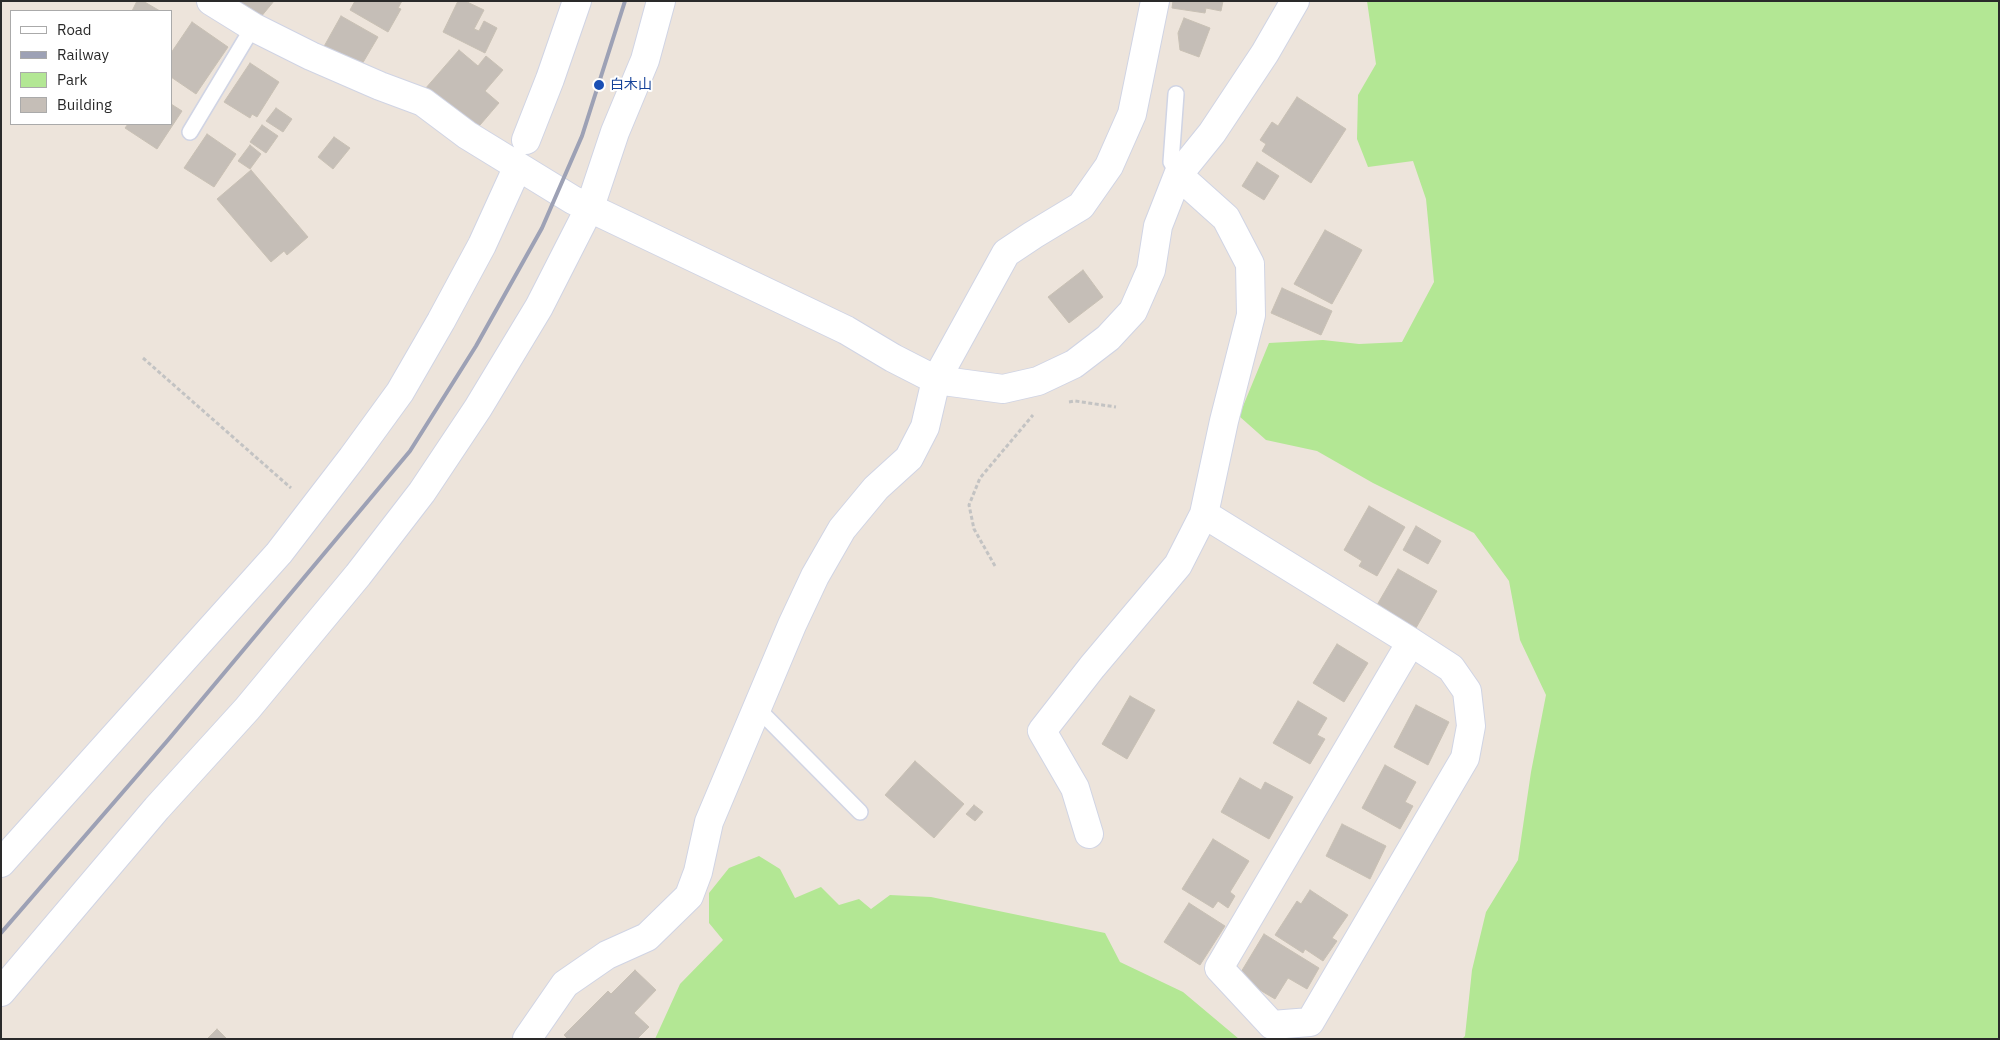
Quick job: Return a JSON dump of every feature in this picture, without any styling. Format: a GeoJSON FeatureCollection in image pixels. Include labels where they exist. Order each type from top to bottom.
{"type":"FeatureCollection","features":[{"type":"Feature","properties":{"kind":"street"},"geometry":{"type":"LineString","coordinates":[[210,1],[253,27],[311,56],[380,86],[423,102],[467,135],[573,200],[846,330],[892,358],[936,380],[1003,389],[1038,381],[1074,364],[1108,338],[1133,311],[1151,270],[1158,226],[1178,175],[1212,133],[1265,53],[1296,1]]}},
{"type":"Feature","properties":{"kind":"street"},"geometry":{"type":"LineString","coordinates":[[526,140],[550,79],[577,1]]}},
{"type":"Feature","properties":{"kind":"street"},"geometry":{"type":"LineString","coordinates":[[1,992],[157,808],[247,709],[358,575],[422,492],[478,408],[539,307],[590,207],[616,132],[645,60],[661,1]]}},
{"type":"Feature","properties":{"kind":"street"},"geometry":{"type":"LineString","coordinates":[[527,1039],[565,984],[607,955],[647,938],[689,896],[698,872],[709,822],[758,709],[792,624],[815,576],[842,528],[876,488],[909,458],[925,427],[936,380],[1006,253],[1081,206],[1109,166],[1132,114],[1155,1]]}},
{"type":"Feature","properties":{"kind":"street"},"geometry":{"type":"LineString","coordinates":[[1,863],[279,553],[314,508],[400,392],[482,246],[518,166]]}},
{"type":"Feature","properties":{"kind":"street"},"geometry":{"type":"LineString","coordinates":[[1089,834],[1075,788],[1042,731],[1092,667],[1178,565],[1204,514],[1224,421],[1251,315],[1250,264],[1226,218],[1178,175]]}},
{"type":"Feature","properties":{"kind":"street"},"geometry":{"type":"LineString","coordinates":[[1204,514],[1411,642],[1451,668],[1467,691],[1471,726],[1465,758],[1310,1022],[1272,1025],[1219,968],[1411,642]]}},
{"type":"Feature","properties":{"kind":"lane"},"geometry":{"type":"LineString","coordinates":[[190,132],[253,27]]}},
{"type":"Feature","properties":{"kind":"lane"},"geometry":{"type":"LineString","coordinates":[[1176,94],[1171,162],[1178,175]]}},
{"type":"Feature","properties":{"kind":"lane"},"geometry":{"type":"LineString","coordinates":[[758,709],[860,812]]}},
{"type":"Feature","properties":{"kind":"path"},"geometry":{"type":"LineString","coordinates":[[143,358],[314,508]]}},
{"type":"Feature","properties":{"kind":"path"},"geometry":{"type":"LineString","coordinates":[[995,566],[974,529],[969,505],[980,478],[1038,408],[1038,381]]}},
{"type":"Feature","properties":{"kind":"path"},"geometry":{"type":"LineString","coordinates":[[1066,403],[1076,401],[1116,407]]}},
{"type":"Feature","properties":{"kind":"green space"},"geometry":{"type":"Polygon","coordinates":[[[1367,1],[1999,1],[1999,1039],[1462,1039],[1465,1036],[1472,970],[1486,912],[1518,860],[1531,772],[1546,695],[1520,640],[1509,581],[1474,533],[1373,483],[1317,451],[1266,440],[1239,416],[1269,343],[1323,340],[1359,344],[1402,342],[1434,282],[1426,199],[1413,161],[1368,167],[1357,139],[1358,95],[1376,64],[1367,1]]]}},
{"type":"Feature","properties":{"kind":"green space"},"geometry":{"type":"Polygon","coordinates":[[[759,856],[780,869],[795,898],[821,887],[839,905],[859,899],[871,909],[890,895],[931,897],[1105,933],[1120,962],[1183,992],[1239,1039],[655,1039],[680,984],[723,940],[709,923],[709,893],[729,868],[759,856]]]}},
{"type":"Feature","properties":{"kind":"building"},"geometry":{"type":"Polygon","coordinates":[[[137,1],[143,1],[158,10],[132,10],[137,1]]]}},
{"type":"Feature","properties":{"kind":"building"},"geometry":{"type":"Polygon","coordinates":[[[239,1],[274,1],[260,18],[239,1]]]}},
{"type":"Feature","properties":{"kind":"building"},"geometry":{"type":"Polygon","coordinates":[[[355,1],[402,1],[398,8],[401,9],[388,32],[350,10],[355,1]]]}},
{"type":"Feature","properties":{"kind":"building"},"geometry":{"type":"Polygon","coordinates":[[[458,1],[465,1],[484,10],[474,29],[479,31],[484,21],[497,28],[485,53],[443,32],[458,1]]]}},
{"type":"Feature","properties":{"kind":"building"},"geometry":{"type":"Polygon","coordinates":[[[1173,1],[1223,1],[1221,11],[1206,8],[1205,13],[1172,8],[1173,1]]]}},
{"type":"Feature","properties":{"kind":"building"},"geometry":{"type":"Polygon","coordinates":[[[341,16],[378,37],[358,71],[322,50],[341,16]]]}},
{"type":"Feature","properties":{"kind":"building"},"geometry":{"type":"Polygon","coordinates":[[[1184,18],[1210,28],[1199,57],[1180,50],[1178,33],[1184,18]]]}},
{"type":"Feature","properties":{"kind":"building"},"geometry":{"type":"Polygon","coordinates":[[[192,22],[228,47],[196,94],[172,78],[172,52],[192,22]]]}},
{"type":"Feature","properties":{"kind":"building"},"geometry":{"type":"Polygon","coordinates":[[[459,50],[478,66],[486,56],[503,70],[485,91],[499,103],[474,132],[425,89],[459,50]]]}},
{"type":"Feature","properties":{"kind":"building"},"geometry":{"type":"Polygon","coordinates":[[[250,63],[279,82],[257,117],[252,114],[250,118],[224,102],[250,63]]]}},
{"type":"Feature","properties":{"kind":"building"},"geometry":{"type":"Polygon","coordinates":[[[1297,97],[1346,129],[1311,183],[1262,151],[1266,144],[1260,140],[1272,122],[1278,126],[1297,97]]]}},
{"type":"Feature","properties":{"kind":"building"},"geometry":{"type":"Polygon","coordinates":[[[172,105],[182,111],[157,149],[125,128],[127,125],[172,125],[172,105]]]}},
{"type":"Feature","properties":{"kind":"building"},"geometry":{"type":"Polygon","coordinates":[[[276,108],[292,119],[283,132],[266,121],[276,108]]]}},
{"type":"Feature","properties":{"kind":"building"},"geometry":{"type":"Polygon","coordinates":[[[262,125],[278,136],[266,153],[250,142],[262,125]]]}},
{"type":"Feature","properties":{"kind":"building"},"geometry":{"type":"Polygon","coordinates":[[[207,134],[236,154],[214,187],[184,168],[207,134]]]}},
{"type":"Feature","properties":{"kind":"building"},"geometry":{"type":"Polygon","coordinates":[[[334,137],[350,148],[333,169],[318,157],[334,137]]]}},
{"type":"Feature","properties":{"kind":"building"},"geometry":{"type":"Polygon","coordinates":[[[250,145],[261,154],[250,169],[238,161],[250,145]]]}},
{"type":"Feature","properties":{"kind":"building"},"geometry":{"type":"Polygon","coordinates":[[[1257,162],[1279,176],[1264,200],[1242,186],[1257,162]]]}},
{"type":"Feature","properties":{"kind":"building"},"geometry":{"type":"Polygon","coordinates":[[[251,170],[308,237],[287,255],[284,251],[271,262],[217,199],[251,170]]]}},
{"type":"Feature","properties":{"kind":"building"},"geometry":{"type":"Polygon","coordinates":[[[1325,230],[1362,250],[1332,304],[1294,284],[1325,230]]]}},
{"type":"Feature","properties":{"kind":"building"},"geometry":{"type":"Polygon","coordinates":[[[1083,270],[1103,297],[1069,323],[1048,297],[1083,270]]]}},
{"type":"Feature","properties":{"kind":"building"},"geometry":{"type":"Polygon","coordinates":[[[1282,288],[1332,311],[1321,335],[1271,313],[1282,288]]]}},
{"type":"Feature","properties":{"kind":"building"},"geometry":{"type":"Polygon","coordinates":[[[1369,506],[1405,527],[1377,576],[1359,566],[1362,561],[1344,550],[1369,506]]]}},
{"type":"Feature","properties":{"kind":"building"},"geometry":{"type":"Polygon","coordinates":[[[1416,526],[1441,541],[1428,564],[1403,550],[1416,526]]]}},
{"type":"Feature","properties":{"kind":"building"},"geometry":{"type":"Polygon","coordinates":[[[1398,569],[1437,591],[1416,628],[1377,605],[1398,569]]]}},
{"type":"Feature","properties":{"kind":"building"},"geometry":{"type":"Polygon","coordinates":[[[1337,644],[1368,663],[1344,702],[1313,683],[1337,644]]]}},
{"type":"Feature","properties":{"kind":"building"},"geometry":{"type":"Polygon","coordinates":[[[1130,696],[1155,710],[1127,759],[1102,744],[1130,696]]]}},
{"type":"Feature","properties":{"kind":"building"},"geometry":{"type":"Polygon","coordinates":[[[1298,701],[1327,718],[1317,735],[1325,739],[1310,764],[1273,743],[1298,701]]]}},
{"type":"Feature","properties":{"kind":"building"},"geometry":{"type":"Polygon","coordinates":[[[1416,705],[1449,722],[1428,765],[1394,747],[1416,705]]]}},
{"type":"Feature","properties":{"kind":"building"},"geometry":{"type":"Polygon","coordinates":[[[915,761],[964,804],[934,838],[885,795],[915,761]]]}},
{"type":"Feature","properties":{"kind":"building"},"geometry":{"type":"Polygon","coordinates":[[[1385,765],[1416,782],[1405,802],[1413,806],[1400,829],[1362,808],[1385,765]]]}},
{"type":"Feature","properties":{"kind":"building"},"geometry":{"type":"Polygon","coordinates":[[[1240,778],[1261,790],[1265,782],[1293,797],[1269,839],[1221,812],[1240,778]]]}},
{"type":"Feature","properties":{"kind":"building"},"geometry":{"type":"Polygon","coordinates":[[[974,805],[983,812],[975,821],[966,814],[974,805]]]}},
{"type":"Feature","properties":{"kind":"building"},"geometry":{"type":"Polygon","coordinates":[[[1342,824],[1386,846],[1370,879],[1326,856],[1342,824]]]}},
{"type":"Feature","properties":{"kind":"building"},"geometry":{"type":"Polygon","coordinates":[[[1213,839],[1249,861],[1230,892],[1235,896],[1228,908],[1218,901],[1213,908],[1182,889],[1213,839]]]}},
{"type":"Feature","properties":{"kind":"building"},"geometry":{"type":"Polygon","coordinates":[[[1310,890],[1348,915],[1332,938],[1337,941],[1323,961],[1305,949],[1303,953],[1275,935],[1297,901],[1301,904],[1310,890]]]}},
{"type":"Feature","properties":{"kind":"building"},"geometry":{"type":"Polygon","coordinates":[[[1189,903],[1225,926],[1200,965],[1164,942],[1189,903]]]}},
{"type":"Feature","properties":{"kind":"building"},"geometry":{"type":"Polygon","coordinates":[[[1264,934],[1319,968],[1307,989],[1288,978],[1275,999],[1238,977],[1264,934]]]}},
{"type":"Feature","properties":{"kind":"building"},"geometry":{"type":"Polygon","coordinates":[[[635,970],[656,990],[634,1013],[649,1027],[637,1039],[568,1039],[564,1035],[608,991],[611,994],[635,970]]]}},
{"type":"Feature","properties":{"kind":"building"},"geometry":{"type":"Polygon","coordinates":[[[217,1029],[227,1039],[207,1039],[217,1029]]]}},
{"type":"Feature","properties":{"kind":"railway"},"geometry":{"type":"LineString","coordinates":[[1,933],[168,740],[410,451],[476,346],[542,228],[582,136],[625,1]]}},
{"type":"Feature","properties":{"kind":"place","name":"白木山"},"geometry":{"type":"Point","coordinates":[599,85]}}]}
